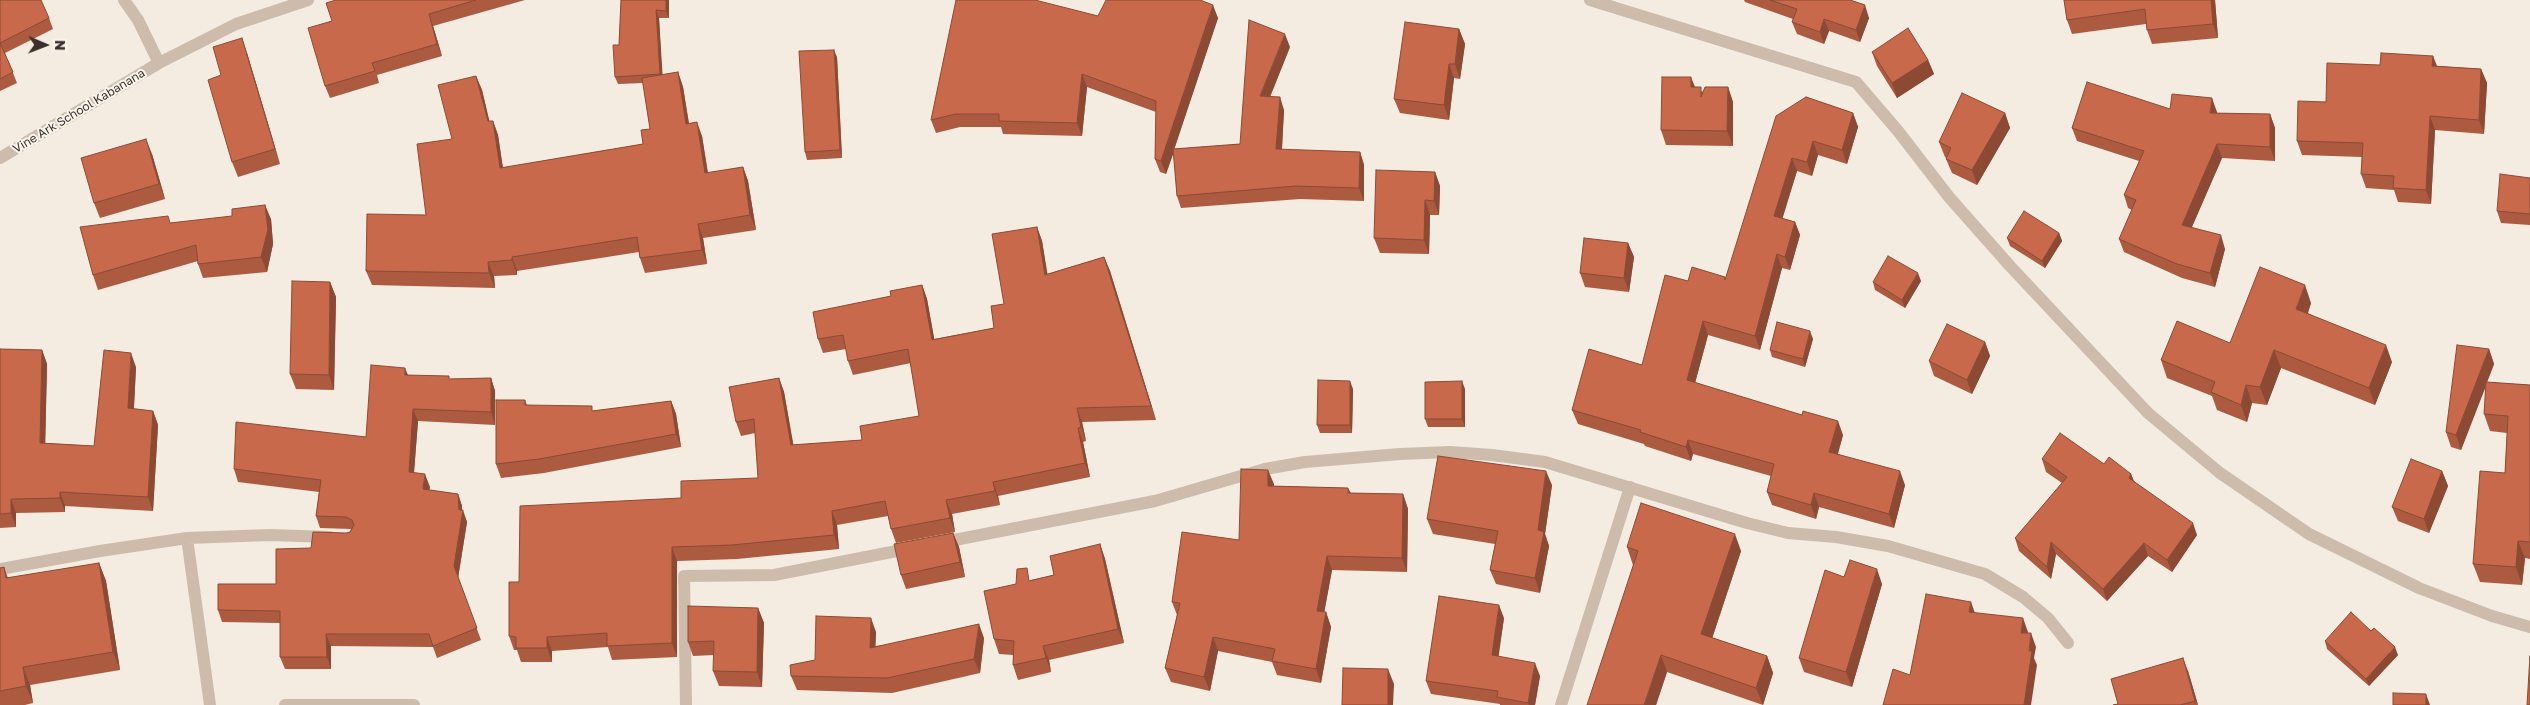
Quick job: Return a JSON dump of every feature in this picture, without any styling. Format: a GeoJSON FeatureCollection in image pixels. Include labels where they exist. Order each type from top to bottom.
{"type":"FeatureCollection","features":[{"type":"Feature","properties":{"kind":"street"},"geometry":{"type":"LineString","coordinates":[[124,0],[138,20],[159,63]]}},
{"type":"Feature","properties":{"kind":"street","name":"Vine Ark School Kabanana"},"geometry":{"type":"LineString","coordinates":[[0,158],[159,63],[236,24],[308,0]]}},
{"type":"Feature","properties":{"kind":"street"},"geometry":{"type":"LineString","coordinates":[[1590,0],[1856,82],[2010,266],[2148,413],[2220,473],[2309,534],[2419,588],[2492,616],[2530,627]]}},
{"type":"Feature","properties":{"kind":"street"},"geometry":{"type":"LineString","coordinates":[[686,705],[684,576],[774,575],[1155,501],[1265,469],[1305,462],[1400,454],[1450,452],[1545,462],[1747,523],[1788,533],[1836,537],[1888,546],[1984,574],[2023,596],[2048,618],[2068,643]]}},
{"type":"Feature","properties":{"kind":"street"},"geometry":{"type":"LineString","coordinates":[[1561,705],[1630,487]]}},
{"type":"Feature","properties":{"kind":"street"},"geometry":{"type":"LineString","coordinates":[[0,569],[187,538],[270,535],[340,537]]}},
{"type":"Feature","properties":{"kind":"street"},"geometry":{"type":"LineString","coordinates":[[187,538],[210,705]]}},
{"type":"Feature","properties":{"kind":"street"},"geometry":{"type":"LineString","coordinates":[[285,705],[414,705]]}},
{"type":"Feature","properties":{"kind":"building"},"geometry":{"type":"Polygon","coordinates":[[[0,0],[41,0],[49,18],[0,43],[0,0]]]}},
{"type":"Feature","properties":{"kind":"building"},"geometry":{"type":"Polygon","coordinates":[[[336,0],[476,0],[429,14],[437,44],[372,63],[375,71],[325,86],[308,28],[332,21],[326,3],[336,0]]]}},
{"type":"Feature","properties":{"kind":"building"},"geometry":{"type":"Polygon","coordinates":[[[621,0],[666,0],[666,11],[656,10],[660,74],[615,77],[613,45],[619,45],[621,0]]]}},
{"type":"Feature","properties":{"kind":"building"},"geometry":{"type":"Polygon","coordinates":[[[956,0],[1035,0],[1098,16],[1106,0],[1200,0],[1213,5],[1161,161],[1155,159],[1156,101],[1082,74],[1077,123],[999,121],[999,114],[955,114],[931,120],[956,0]]]}},
{"type":"Feature","properties":{"kind":"building"},"geometry":{"type":"Polygon","coordinates":[[[1770,0],[1850,0],[1865,5],[1856,30],[1824,19],[1820,32],[1792,22],[1797,9],[1770,0]]]}},
{"type":"Feature","properties":{"kind":"building"},"geometry":{"type":"Polygon","coordinates":[[[2064,0],[2211,0],[2213,24],[2147,30],[2145,9],[2067,20],[2064,0]]]}},
{"type":"Feature","properties":{"kind":"building"},"geometry":{"type":"Polygon","coordinates":[[[1249,20],[1285,34],[1260,96],[1280,97],[1276,149],[1360,152],[1359,188],[1296,186],[1177,196],[1173,149],[1240,144],[1249,20]]]}},
{"type":"Feature","properties":{"kind":"building"},"geometry":{"type":"Polygon","coordinates":[[[1405,22],[1459,29],[1455,64],[1449,64],[1444,105],[1394,99],[1405,22]]]}},
{"type":"Feature","properties":{"kind":"building"},"geometry":{"type":"Polygon","coordinates":[[[1908,28],[1928,60],[1892,83],[1872,52],[1908,28]]]}},
{"type":"Feature","properties":{"kind":"building"},"geometry":{"type":"Polygon","coordinates":[[[242,38],[275,149],[232,162],[208,80],[221,75],[213,47],[242,38]]]}},
{"type":"Feature","properties":{"kind":"building"},"geometry":{"type":"Polygon","coordinates":[[[0,43],[13,72],[0,79],[0,43]]]}},
{"type":"Feature","properties":{"kind":"building"},"geometry":{"type":"Polygon","coordinates":[[[834,50],[840,150],[805,152],[799,51],[834,50]]]}},
{"type":"Feature","properties":{"kind":"building"},"geometry":{"type":"Polygon","coordinates":[[[2381,53],[2433,56],[2432,66],[2481,69],[2479,120],[2430,116],[2426,190],[2393,188],[2394,176],[2361,174],[2363,143],[2297,141],[2298,101],[2326,102],[2327,63],[2380,65],[2381,53]]]}},
{"type":"Feature","properties":{"kind":"building"},"geometry":{"type":"Polygon","coordinates":[[[678,72],[686,124],[697,122],[705,173],[743,167],[750,215],[698,224],[702,250],[640,258],[637,237],[512,257],[512,260],[488,262],[489,273],[366,271],[367,214],[426,215],[417,144],[452,139],[438,85],[476,76],[488,121],[493,121],[500,168],[643,144],[641,130],[650,129],[642,78],[678,72]]]}},
{"type":"Feature","properties":{"kind":"building"},"geometry":{"type":"Polygon","coordinates":[[[1662,77],[1691,77],[1691,87],[1701,87],[1701,97],[1705,87],[1728,87],[1727,131],[1661,130],[1662,77]]]}},
{"type":"Feature","properties":{"kind":"building"},"geometry":{"type":"Polygon","coordinates":[[[2087,82],[2170,109],[2172,94],[2212,98],[2210,113],[2270,114],[2270,147],[2217,144],[2182,225],[2221,235],[2210,273],[2177,264],[2119,239],[2136,200],[2124,195],[2144,151],[2072,128],[2087,82]]]}},
{"type":"Feature","properties":{"kind":"building"},"geometry":{"type":"Polygon","coordinates":[[[1962,93],[2005,113],[1972,170],[1946,159],[1951,148],[1939,142],[1962,93]]]}},
{"type":"Feature","properties":{"kind":"building"},"geometry":{"type":"Polygon","coordinates":[[[1806,97],[1853,113],[1842,150],[1813,141],[1807,162],[1792,158],[1774,216],[1795,222],[1785,257],[1777,254],[1755,336],[1703,321],[1687,380],[1802,415],[1803,411],[1838,421],[1829,452],[1900,471],[1889,514],[1814,493],[1811,505],[1767,492],[1774,464],[1688,440],[1686,447],[1640,432],[1641,430],[1572,410],[1589,349],[1642,365],[1665,275],[1688,281],[1692,267],[1725,277],[1725,280],[1776,116],[1806,97]]]}},
{"type":"Feature","properties":{"kind":"building"},"geometry":{"type":"Polygon","coordinates":[[[146,139],[159,184],[94,203],[81,158],[146,139]]]}},
{"type":"Feature","properties":{"kind":"building"},"geometry":{"type":"Polygon","coordinates":[[[1376,170],[1435,172],[1434,201],[1425,200],[1424,240],[1374,238],[1376,170]]]}},
{"type":"Feature","properties":{"kind":"building"},"geometry":{"type":"Polygon","coordinates":[[[2500,174],[2530,178],[2530,214],[2497,211],[2500,174]]]}},
{"type":"Feature","properties":{"kind":"building"},"geometry":{"type":"Polygon","coordinates":[[[265,205],[268,229],[261,257],[198,264],[196,245],[93,275],[80,227],[168,216],[170,223],[232,216],[232,209],[265,205]]]}},
{"type":"Feature","properties":{"kind":"building"},"geometry":{"type":"Polygon","coordinates":[[[2024,211],[2059,233],[2042,261],[2007,238],[2024,211]]]}},
{"type":"Feature","properties":{"kind":"building"},"geometry":{"type":"Polygon","coordinates":[[[1037,227],[1045,275],[1104,257],[1151,406],[1077,408],[1081,427],[1078,428],[1085,463],[993,482],[995,491],[946,500],[950,518],[891,529],[885,501],[832,511],[834,535],[732,545],[672,547],[672,643],[607,646],[607,633],[547,637],[547,648],[516,648],[516,637],[509,636],[509,582],[519,582],[520,506],[681,498],[681,481],[758,478],[754,419],[736,422],[729,387],[779,378],[791,445],[862,440],[860,426],[919,416],[908,349],[848,361],[843,335],[818,339],[813,312],[891,296],[890,291],[922,285],[932,340],[994,328],[991,306],[1004,304],[992,234],[1037,227]]]}},
{"type":"Feature","properties":{"kind":"building"},"geometry":{"type":"Polygon","coordinates":[[[1584,238],[1628,243],[1624,278],[1580,273],[1584,238]]]}},
{"type":"Feature","properties":{"kind":"building"},"geometry":{"type":"Polygon","coordinates":[[[1888,256],[1918,273],[1902,300],[1873,282],[1888,256]]]}},
{"type":"Feature","properties":{"kind":"building"},"geometry":{"type":"Polygon","coordinates":[[[2260,267],[2305,285],[2296,309],[2386,345],[2369,388],[2274,350],[2260,387],[2246,385],[2241,405],[2211,392],[2215,382],[2161,360],[2177,321],[2230,343],[2260,267]]]}},
{"type":"Feature","properties":{"kind":"building"},"geometry":{"type":"Polygon","coordinates":[[[292,281],[330,282],[329,375],[290,374],[292,281]]]}},
{"type":"Feature","properties":{"kind":"building"},"geometry":{"type":"Polygon","coordinates":[[[1777,322],[1810,331],[1803,359],[1770,350],[1777,322]]]}},
{"type":"Feature","properties":{"kind":"building"},"geometry":{"type":"Polygon","coordinates":[[[1947,324],[1985,342],[1967,380],[1929,361],[1947,324]]]}},
{"type":"Feature","properties":{"kind":"building"},"geometry":{"type":"Polygon","coordinates":[[[2457,345],[2489,349],[2456,435],[2446,432],[2457,345]]]}},
{"type":"Feature","properties":{"kind":"building"},"geometry":{"type":"Polygon","coordinates":[[[0,349],[42,350],[40,443],[94,446],[104,350],[131,353],[128,408],[153,411],[148,497],[60,492],[60,498],[11,499],[11,513],[0,514],[0,349]]]}},
{"type":"Feature","properties":{"kind":"building"},"geometry":{"type":"Polygon","coordinates":[[[371,365],[405,368],[405,375],[449,376],[449,379],[491,378],[491,412],[413,409],[409,472],[425,474],[423,489],[458,494],[459,510],[463,510],[454,566],[477,628],[433,646],[429,634],[326,634],[327,657],[280,657],[280,611],[218,610],[218,584],[276,584],[276,549],[311,548],[313,532],[346,533],[350,532],[354,525],[352,520],[346,517],[316,516],[321,480],[234,469],[236,422],[366,437],[371,365]]]}},
{"type":"Feature","properties":{"kind":"building"},"geometry":{"type":"Polygon","coordinates":[[[1318,380],[1350,381],[1350,425],[1317,425],[1318,380]]]}},
{"type":"Feature","properties":{"kind":"building"},"geometry":{"type":"Polygon","coordinates":[[[1462,381],[1462,419],[1425,419],[1425,382],[1462,381]]]}},
{"type":"Feature","properties":{"kind":"building"},"geometry":{"type":"Polygon","coordinates":[[[2486,382],[2530,385],[2530,542],[2518,541],[2516,567],[2473,564],[2480,471],[2505,473],[2508,416],[2484,414],[2486,382]]]}},
{"type":"Feature","properties":{"kind":"building"},"geometry":{"type":"Polygon","coordinates":[[[496,400],[525,400],[525,405],[592,406],[592,411],[671,401],[676,434],[539,459],[496,464],[496,400]]]}},
{"type":"Feature","properties":{"kind":"building"},"geometry":{"type":"Polygon","coordinates":[[[2060,433],[2104,464],[2109,457],[2131,474],[2129,478],[2193,523],[2167,560],[2144,543],[2103,589],[2051,542],[2047,567],[2015,538],[2067,477],[2042,459],[2060,433]]]}},
{"type":"Feature","properties":{"kind":"building"},"geometry":{"type":"Polygon","coordinates":[[[1438,456],[1546,471],[1538,530],[1544,532],[1535,578],[1490,570],[1498,531],[1427,519],[1438,456]]]}},
{"type":"Feature","properties":{"kind":"building"},"geometry":{"type":"Polygon","coordinates":[[[2411,459],[2442,471],[2424,519],[2392,507],[2411,459]]]}},
{"type":"Feature","properties":{"kind":"building"},"geometry":{"type":"Polygon","coordinates":[[[1241,469],[1268,470],[1268,486],[1348,488],[1348,493],[1403,494],[1402,558],[1327,556],[1317,611],[1326,612],[1316,669],[1272,661],[1275,649],[1213,637],[1204,677],[1165,668],[1180,603],[1172,602],[1182,532],[1239,540],[1241,469]]]}},
{"type":"Feature","properties":{"kind":"building"},"geometry":{"type":"Polygon","coordinates":[[[1641,503],[1735,534],[1701,634],[1767,656],[1756,688],[1661,655],[1644,705],[1587,705],[1638,551],[1627,547],[1641,503]]]}},
{"type":"Feature","properties":{"kind":"building"},"geometry":{"type":"Polygon","coordinates":[[[953,533],[960,562],[901,575],[894,544],[953,533]]]}},
{"type":"Feature","properties":{"kind":"building"},"geometry":{"type":"Polygon","coordinates":[[[1100,544],[1118,629],[1043,646],[1046,658],[1013,665],[1014,641],[994,639],[984,591],[1016,584],[1017,569],[1027,568],[1029,581],[1054,575],[1050,556],[1100,544]]]}},
{"type":"Feature","properties":{"kind":"building"},"geometry":{"type":"Polygon","coordinates":[[[1850,560],[1877,569],[1846,672],[1799,658],[1825,570],[1844,577],[1850,560]]]}},
{"type":"Feature","properties":{"kind":"building"},"geometry":{"type":"Polygon","coordinates":[[[99,563],[113,652],[23,667],[26,686],[0,691],[0,568],[4,567],[6,578],[99,563]]]}},
{"type":"Feature","properties":{"kind":"building"},"geometry":{"type":"Polygon","coordinates":[[[1926,594],[1971,602],[1969,612],[2023,618],[2021,633],[2031,633],[2029,651],[2032,651],[2024,705],[1883,705],[1893,669],[1910,675],[1926,594]]]}},
{"type":"Feature","properties":{"kind":"building"},"geometry":{"type":"Polygon","coordinates":[[[1439,596],[1499,605],[1492,655],[1535,663],[1528,703],[1497,697],[1498,691],[1426,681],[1439,596]]]}},
{"type":"Feature","properties":{"kind":"building"},"geometry":{"type":"Polygon","coordinates":[[[688,606],[758,608],[757,672],[713,671],[714,641],[688,642],[688,606]]]}},
{"type":"Feature","properties":{"kind":"building"},"geometry":{"type":"Polygon","coordinates":[[[2351,612],[2371,631],[2374,628],[2395,647],[2366,679],[2325,641],[2351,612]]]}},
{"type":"Feature","properties":{"kind":"building"},"geometry":{"type":"Polygon","coordinates":[[[816,616],[871,618],[870,648],[979,624],[974,659],[887,678],[791,676],[790,665],[815,660],[816,616]]]}},
{"type":"Feature","properties":{"kind":"building"},"geometry":{"type":"Polygon","coordinates":[[[2530,656],[2530,705],[2527,705],[2530,656]]]}},
{"type":"Feature","properties":{"kind":"building"},"geometry":{"type":"Polygon","coordinates":[[[2183,658],[2195,701],[2180,705],[2113,705],[2118,704],[2111,679],[2183,658]]]}},
{"type":"Feature","properties":{"kind":"building"},"geometry":{"type":"Polygon","coordinates":[[[1343,668],[1388,669],[1388,705],[1342,705],[1343,668]]]}},
{"type":"Feature","properties":{"kind":"building"},"geometry":{"type":"Polygon","coordinates":[[[2393,693],[2426,694],[2426,705],[2393,705],[2393,693]]]}}]}
